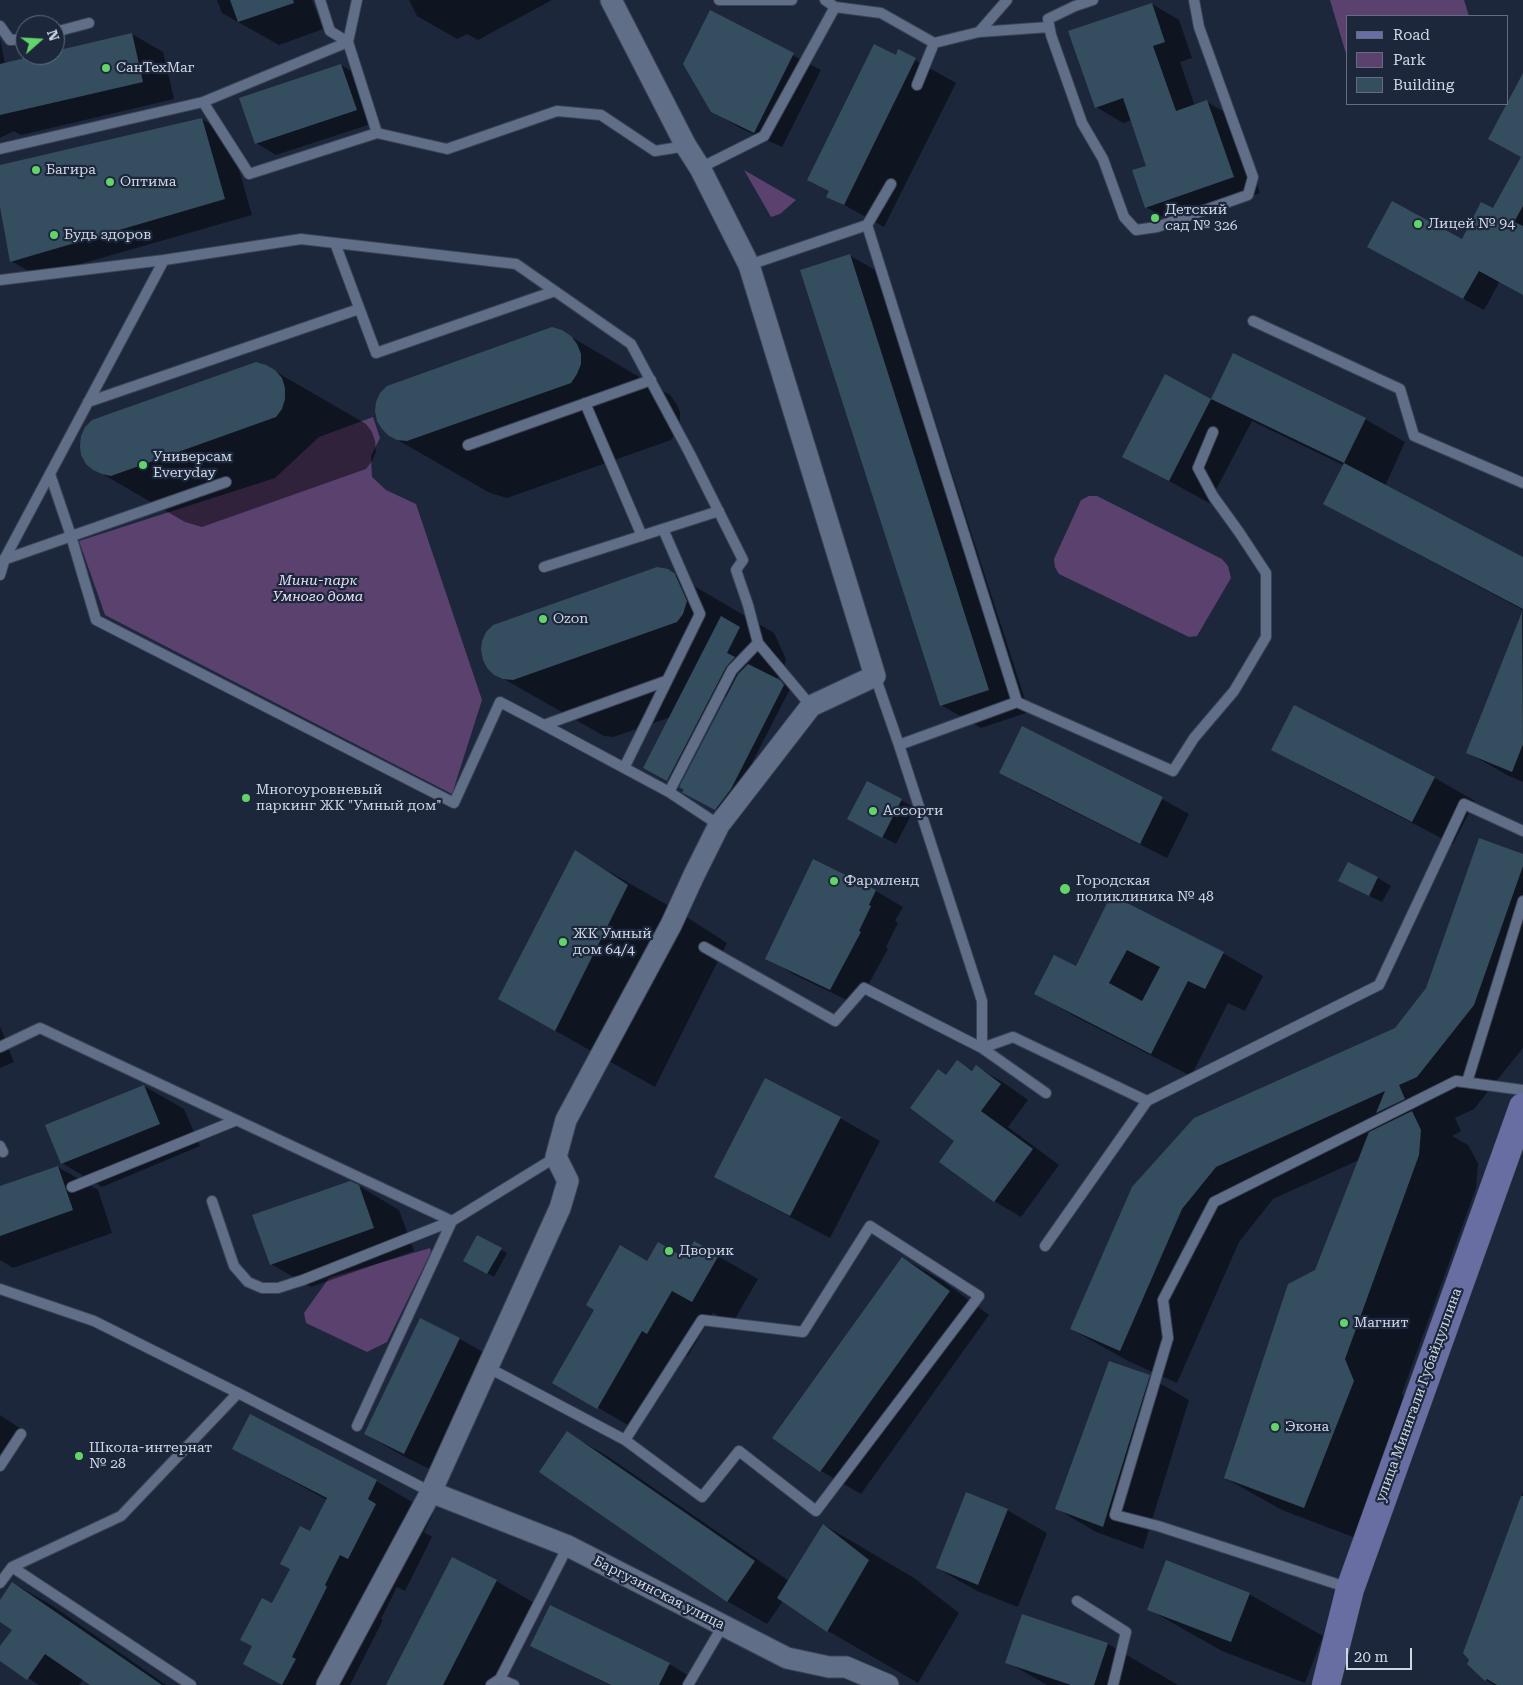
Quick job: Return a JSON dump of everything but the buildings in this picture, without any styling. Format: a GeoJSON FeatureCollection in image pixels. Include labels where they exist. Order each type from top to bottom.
{"type":"FeatureCollection","features":[{"type":"Feature","properties":{"kind":"main road","name":"улица Минигали Губайдуллина"},"geometry":{"type":"LineString","coordinates":[[1326,1685],[1350,1589],[1523,1108]]}},
{"type":"Feature","properties":{"kind":"street"},"geometry":{"type":"LineString","coordinates":[[327,1685],[431,1492],[560,1208],[568,1181],[556,1157],[566,1120],[671,925],[719,825],[811,706],[875,676],[749,264],[611,0]]}},
{"type":"Feature","properties":{"kind":"street","name":"Баргузинская улица"},"geometry":{"type":"LineString","coordinates":[[431,1492],[568,1546],[722,1627],[787,1658],[829,1667],[846,1666],[888,1685]]}},
{"type":"Feature","properties":{"kind":"lane"},"geometry":{"type":"LineString","coordinates":[[320,0],[330,32],[348,42]]}},
{"type":"Feature","properties":{"kind":"lane"},"geometry":{"type":"LineString","coordinates":[[357,0],[348,42],[377,133]]}},
{"type":"Feature","properties":{"kind":"lane"},"geometry":{"type":"LineString","coordinates":[[719,0],[792,0]]}},
{"type":"Feature","properties":{"kind":"lane"},"geometry":{"type":"LineString","coordinates":[[825,0],[835,7],[881,13],[934,43],[979,32],[1049,26]]}},
{"type":"Feature","properties":{"kind":"lane"},"geometry":{"type":"LineString","coordinates":[[979,32],[1007,0]]}},
{"type":"Feature","properties":{"kind":"lane"},"geometry":{"type":"LineString","coordinates":[[1093,0],[1048,19],[1049,26],[1082,123],[1103,158],[1124,217],[1136,230],[1157,227],[1248,195],[1253,177],[1199,27],[1194,0]]}},
{"type":"Feature","properties":{"kind":"lane"},"geometry":{"type":"LineString","coordinates":[[700,168],[764,136],[835,7]]}},
{"type":"Feature","properties":{"kind":"lane"},"geometry":{"type":"LineString","coordinates":[[65,29],[89,23]]}},
{"type":"Feature","properties":{"kind":"lane"},"geometry":{"type":"LineString","coordinates":[[0,26],[10,40],[15,40]]}},
{"type":"Feature","properties":{"kind":"lane"},"geometry":{"type":"LineString","coordinates":[[0,149],[203,102],[348,42]]}},
{"type":"Feature","properties":{"kind":"lane"},"geometry":{"type":"LineString","coordinates":[[917,85],[934,43]]}},
{"type":"Feature","properties":{"kind":"lane"},"geometry":{"type":"LineString","coordinates":[[203,102],[249,174],[377,133],[447,149],[557,111],[601,115],[654,151],[686,146]]}},
{"type":"Feature","properties":{"kind":"lane"},"geometry":{"type":"LineString","coordinates":[[749,264],[868,225],[891,184]]}},
{"type":"Feature","properties":{"kind":"lane"},"geometry":{"type":"LineString","coordinates":[[868,225],[1017,702]]}},
{"type":"Feature","properties":{"kind":"lane"},"geometry":{"type":"LineString","coordinates":[[0,280],[164,260],[301,239],[516,264],[631,344],[743,560],[736,570],[758,643],[811,706]]}},
{"type":"Feature","properties":{"kind":"lane"},"geometry":{"type":"LineString","coordinates":[[335,242],[376,353],[555,291]]}},
{"type":"Feature","properties":{"kind":"lane"},"geometry":{"type":"LineString","coordinates":[[0,575],[3,560],[164,260]]}},
{"type":"Feature","properties":{"kind":"lane"},"geometry":{"type":"LineString","coordinates":[[88,402],[359,309]]}},
{"type":"Feature","properties":{"kind":"lane"},"geometry":{"type":"LineString","coordinates":[[1253,320],[1400,389],[1414,436],[1523,484]]}},
{"type":"Feature","properties":{"kind":"lane"},"geometry":{"type":"LineString","coordinates":[[468,445],[651,380]]}},
{"type":"Feature","properties":{"kind":"lane"},"geometry":{"type":"LineString","coordinates":[[585,404],[642,536]]}},
{"type":"Feature","properties":{"kind":"lane"},"geometry":{"type":"LineString","coordinates":[[899,745],[1017,702],[1173,771],[1194,738],[1234,691],[1266,637],[1266,573],[1213,496],[1198,468],[1213,432]]}},
{"type":"Feature","properties":{"kind":"lane"},"geometry":{"type":"LineString","coordinates":[[50,474],[96,620],[454,803],[500,702],[669,792],[719,825]]}},
{"type":"Feature","properties":{"kind":"lane"},"geometry":{"type":"LineString","coordinates":[[3,560],[226,482]]}},
{"type":"Feature","properties":{"kind":"lane"},"geometry":{"type":"LineString","coordinates":[[544,567],[719,511]]}},
{"type":"Feature","properties":{"kind":"lane"},"geometry":{"type":"LineString","coordinates":[[624,768],[700,614],[663,529]]}},
{"type":"Feature","properties":{"kind":"lane"},"geometry":{"type":"LineString","coordinates":[[669,792],[732,670],[758,643]]}},
{"type":"Feature","properties":{"kind":"lane"},"geometry":{"type":"LineString","coordinates":[[875,676],[982,1001],[982,1048]]}},
{"type":"Feature","properties":{"kind":"lane"},"geometry":{"type":"LineString","coordinates":[[544,724],[666,681]]}},
{"type":"Feature","properties":{"kind":"lane"},"geometry":{"type":"LineString","coordinates":[[1044,1246],[1147,1101],[1379,985],[1464,804],[1523,831]]}},
{"type":"Feature","properties":{"kind":"lane"},"geometry":{"type":"LineString","coordinates":[[1467,1082],[1523,901]]}},
{"type":"Feature","properties":{"kind":"lane"},"geometry":{"type":"LineString","coordinates":[[704,947],[835,1021],[864,988],[982,1048],[1046,1093]]}},
{"type":"Feature","properties":{"kind":"lane"},"geometry":{"type":"LineString","coordinates":[[0,1048],[40,1028],[452,1221]]}},
{"type":"Feature","properties":{"kind":"lane"},"geometry":{"type":"LineString","coordinates":[[982,1048],[1013,1037],[1147,1101]]}},
{"type":"Feature","properties":{"kind":"lane"},"geometry":{"type":"LineString","coordinates":[[1350,1589],[1158,1526],[1115,1515],[1168,1338],[1163,1300],[1214,1202],[1456,1081],[1523,1090]]}},
{"type":"Feature","properties":{"kind":"lane"},"geometry":{"type":"LineString","coordinates":[[72,1187],[237,1120]]}},
{"type":"Feature","properties":{"kind":"lane"},"geometry":{"type":"LineString","coordinates":[[212,1201],[234,1266],[248,1282],[262,1288],[278,1288],[303,1280],[452,1221],[556,1157]]}},
{"type":"Feature","properties":{"kind":"lane"},"geometry":{"type":"LineString","coordinates":[[357,1426],[452,1221]]}},
{"type":"Feature","properties":{"kind":"lane"},"geometry":{"type":"LineString","coordinates":[[487,1367],[625,1440],[702,1497],[739,1451],[816,1511],[979,1296],[870,1226],[803,1332],[702,1320],[625,1440]]}},
{"type":"Feature","properties":{"kind":"lane"},"geometry":{"type":"LineString","coordinates":[[0,1289],[94,1321],[431,1492]]}},
{"type":"Feature","properties":{"kind":"lane"},"geometry":{"type":"LineString","coordinates":[[0,1583],[12,1567],[122,1516],[238,1393]]}},
{"type":"Feature","properties":{"kind":"lane"},"geometry":{"type":"LineString","coordinates":[[0,1466],[21,1434]]}},
{"type":"Feature","properties":{"kind":"lane"},"geometry":{"type":"LineString","coordinates":[[491,1685],[500,1679],[568,1546]]}},
{"type":"Feature","properties":{"kind":"lane"},"geometry":{"type":"LineString","coordinates":[[12,1567],[191,1685]]}},
{"type":"Feature","properties":{"kind":"lane"},"geometry":{"type":"LineString","coordinates":[[1077,1601],[1126,1632],[1113,1685]]}},
{"type":"Feature","properties":{"kind":"lane"},"geometry":{"type":"LineString","coordinates":[[688,1685],[722,1627]]}},
{"type":"Feature","properties":{"kind":"lane"},"geometry":{"type":"LineString","coordinates":[[500,1679],[514,1685]]}},
{"type":"Feature","properties":{"kind":"green space"},"geometry":{"type":"Polygon","coordinates":[[[1330,0],[1464,0],[1469,15],[1346,15],[1346,54],[1330,0]]]}},
{"type":"Feature","properties":{"kind":"green space"},"geometry":{"type":"Polygon","coordinates":[[[744,170],[796,200],[780,214],[771,217],[744,170]]]}},
{"type":"Feature","properties":{"kind":"green space","name":"Мини-парк Умного дома"},"geometry":{"type":"Polygon","coordinates":[[[373,417],[380,438],[371,456],[372,477],[386,490],[416,504],[482,700],[452,794],[105,615],[79,541],[275,478],[319,437],[373,417]]]}},
{"type":"Feature","properties":{"kind":"green space"},"geometry":{"type":"Polygon","coordinates":[[[1089,496],[1097,496],[1222,559],[1228,566],[1231,578],[1197,636],[1189,637],[1059,574],[1055,567],[1054,559],[1081,500],[1089,496]]]}},
{"type":"Feature","properties":{"kind":"green space"},"geometry":{"type":"Polygon","coordinates":[[[430,1248],[431,1252],[387,1342],[367,1352],[306,1323],[304,1313],[329,1278],[430,1248]]]}},
{"type":"Feature","properties":{"kind":"place","name":"СанТехМаг"},"geometry":{"type":"Point","coordinates":[106,68]}},
{"type":"Feature","properties":{"kind":"place","name":"Багира"},"geometry":{"type":"Point","coordinates":[36,170]}},
{"type":"Feature","properties":{"kind":"place","name":"Оптима"},"geometry":{"type":"Point","coordinates":[110,182]}},
{"type":"Feature","properties":{"kind":"place","name":"Детский сад № 326"},"geometry":{"type":"Point","coordinates":[1155,218]}},
{"type":"Feature","properties":{"kind":"place","name":"Лицей № 94"},"geometry":{"type":"Point","coordinates":[1418,224]}},
{"type":"Feature","properties":{"kind":"place","name":"Будь здоров"},"geometry":{"type":"Point","coordinates":[54,235]}},
{"type":"Feature","properties":{"kind":"place","name":"Универсам Everyday"},"geometry":{"type":"Point","coordinates":[143,465]}},
{"type":"Feature","properties":{"kind":"place","name":"Ozon"},"geometry":{"type":"Point","coordinates":[543,619]}},
{"type":"Feature","properties":{"kind":"place","name":"Многоуровневый паркинг ЖК \"Умный дом\""},"geometry":{"type":"Point","coordinates":[246,798]}},
{"type":"Feature","properties":{"kind":"place","name":"Ассорти"},"geometry":{"type":"Point","coordinates":[873,811]}},
{"type":"Feature","properties":{"kind":"place","name":"Фармленд"},"geometry":{"type":"Point","coordinates":[834,881]}},
{"type":"Feature","properties":{"kind":"place","name":"Городская поликлиника № 48"},"geometry":{"type":"Point","coordinates":[1065,889]}},
{"type":"Feature","properties":{"kind":"place","name":"ЖК Умный дом 64/4"},"geometry":{"type":"Point","coordinates":[563,942]}},
{"type":"Feature","properties":{"kind":"place","name":"Дворик"},"geometry":{"type":"Point","coordinates":[669,1251]}},
{"type":"Feature","properties":{"kind":"place","name":"Магнит"},"geometry":{"type":"Point","coordinates":[1344,1323]}},
{"type":"Feature","properties":{"kind":"place","name":"Экона"},"geometry":{"type":"Point","coordinates":[1275,1427]}},
{"type":"Feature","properties":{"kind":"place","name":"Школа-интернат № 28"},"geometry":{"type":"Point","coordinates":[79,1456]}}]}
